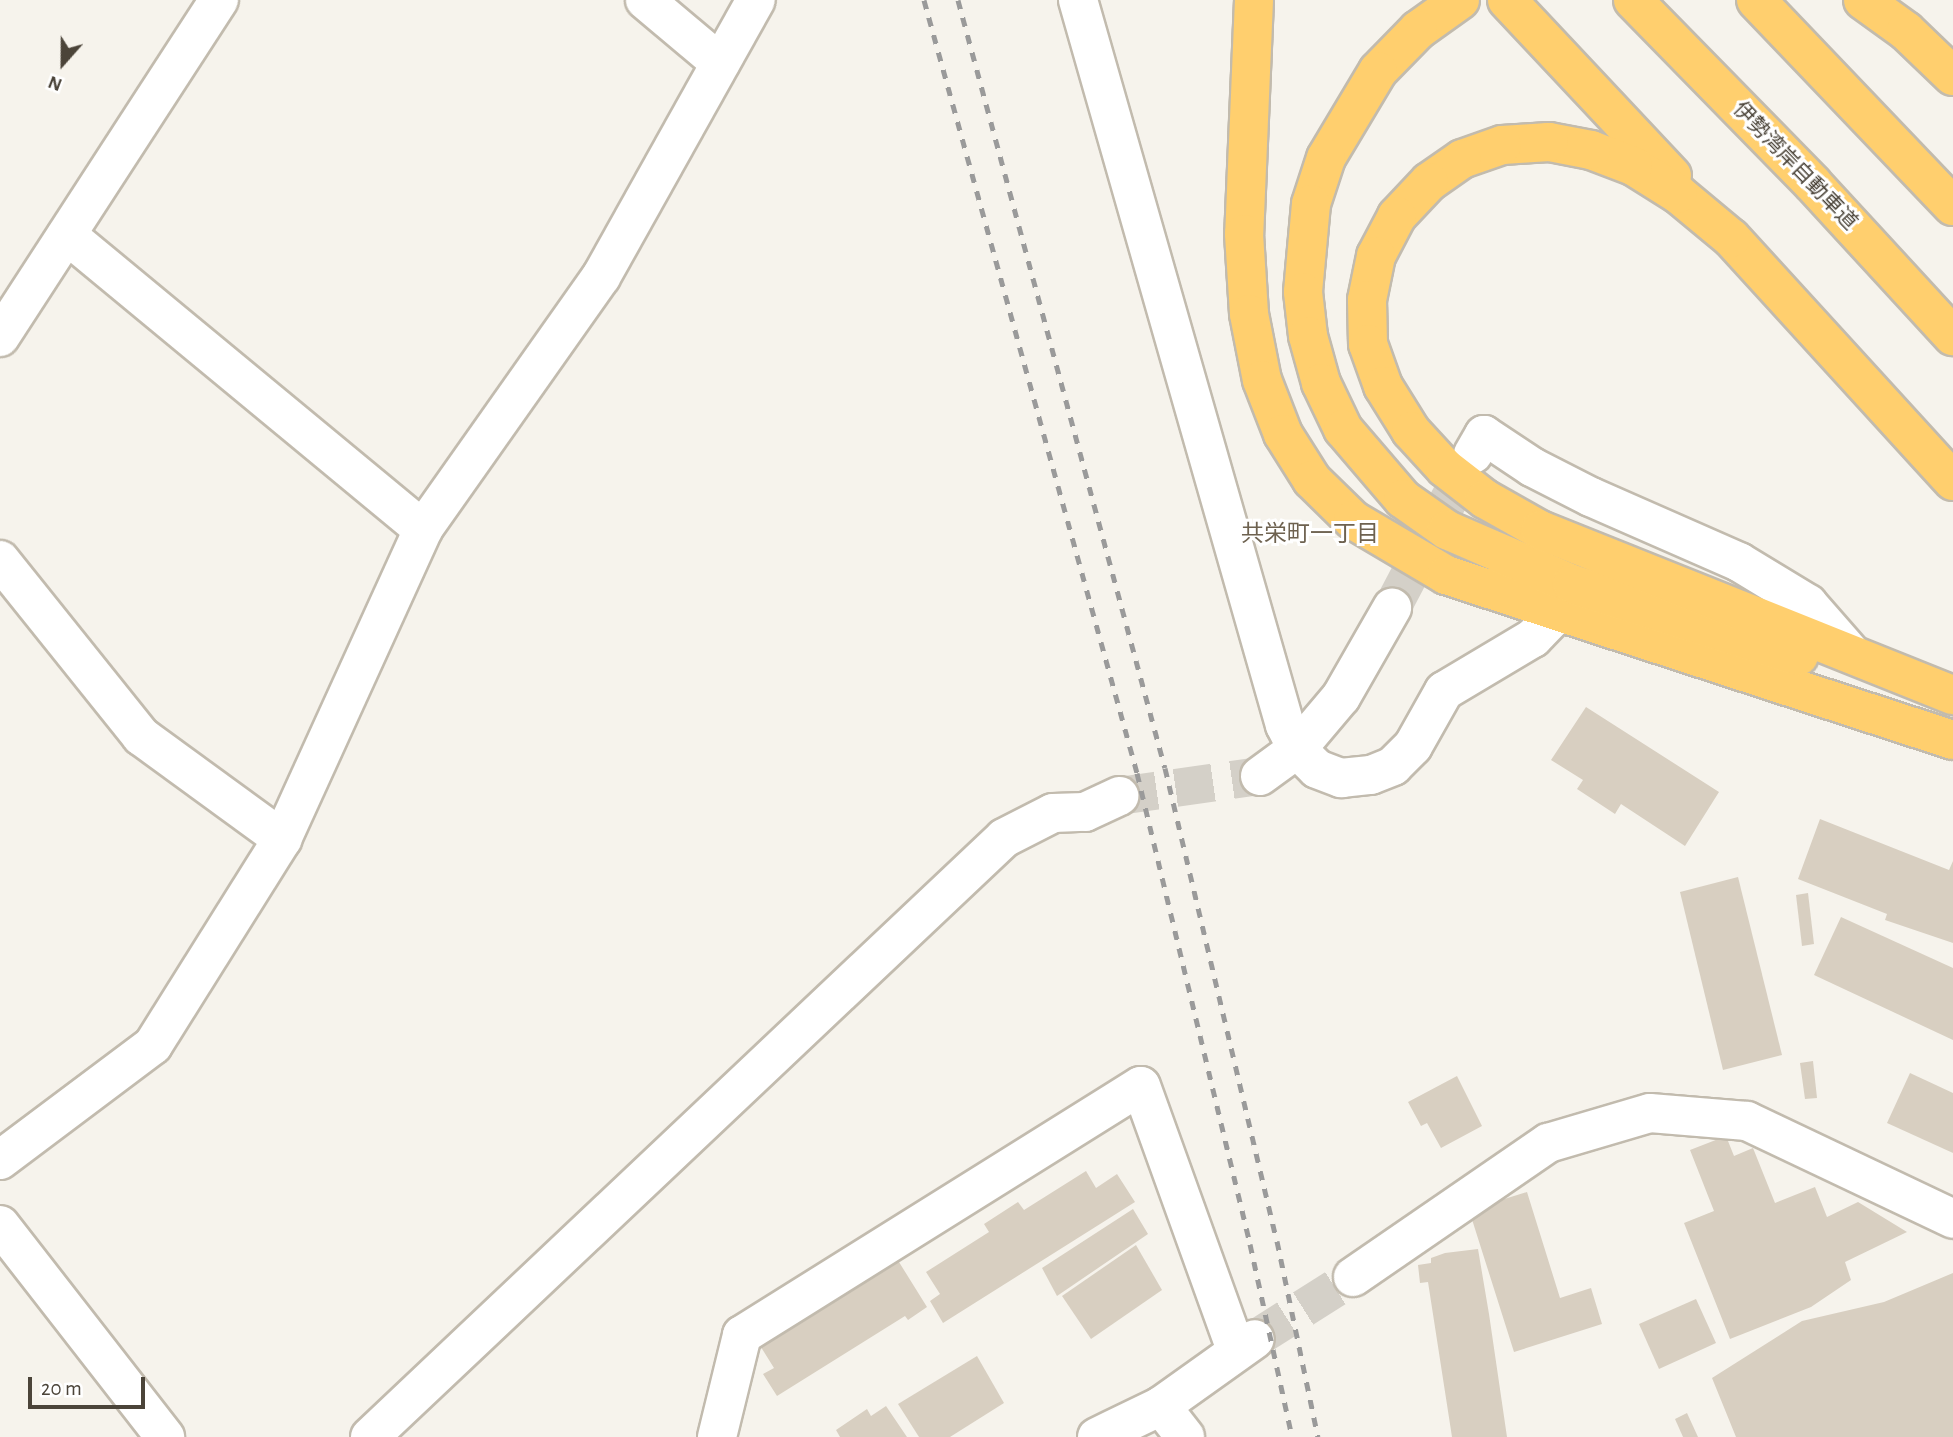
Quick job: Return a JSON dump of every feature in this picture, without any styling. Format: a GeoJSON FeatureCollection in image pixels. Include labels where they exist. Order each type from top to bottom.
{"type":"FeatureCollection","features":[{"type":"Feature","properties":{"kind":"highway"},"geometry":{"type":"LineString","coordinates":[[1254,0],[1244,234],[1249,314],[1262,380],[1283,434],[1312,480],[1363,526],[1446,575],[1556,614],[1750,672],[1953,740]]}},
{"type":"Feature","properties":{"kind":"highway"},"geometry":{"type":"LineString","coordinates":[[1460,0],[1418,30],[1377,71],[1348,114],[1311,204],[1303,292],[1308,337],[1321,383],[1343,429],[1403,499],[1447,530],[1512,562],[1829,666],[1953,697]]}},
{"type":"Feature","properties":{"kind":"highway"},"geometry":{"type":"LineString","coordinates":[[1507,0],[1731,238],[1953,481]]}},
{"type":"Feature","properties":{"kind":"highway","name":"伊勢湾岸自動車道"},"geometry":{"type":"LineString","coordinates":[[1633,0],[1813,184],[1953,336]]}},
{"type":"Feature","properties":{"kind":"highway"},"geometry":{"type":"LineString","coordinates":[[1756,0],[1953,206]]}},
{"type":"Feature","properties":{"kind":"highway"},"geometry":{"type":"LineString","coordinates":[[1864,1],[1906,31],[1953,76]]}},
{"type":"Feature","properties":{"kind":"highway"},"geometry":{"type":"LineString","coordinates":[[1731,238],[1678,194],[1633,166],[1591,150],[1549,142],[1502,145],[1462,159],[1429,182],[1397,216],[1376,256],[1367,300],[1368,344],[1383,386],[1411,431],[1445,468],[1485,499],[1540,530],[1850,652],[1953,697]]}},
{"type":"Feature","properties":{"kind":"street"},"geometry":{"type":"LineString","coordinates":[[0,337],[219,0]]}},
{"type":"Feature","properties":{"kind":"street"},"geometry":{"type":"LineString","coordinates":[[645,0],[720,63]]}},
{"type":"Feature","properties":{"kind":"street"},"geometry":{"type":"LineString","coordinates":[[0,1160],[153,1045],[282,839],[423,529],[601,277],[756,0]]}},
{"type":"Feature","properties":{"kind":"street"},"geometry":{"type":"LineString","coordinates":[[1078,0],[1285,725],[1297,749],[1317,769],[1341,778],[1371,775],[1393,766],[1413,746],[1444,691],[1533,638],[1556,614]]}},
{"type":"Feature","properties":{"kind":"street"},"geometry":{"type":"LineString","coordinates":[[67,235],[423,529]]}},
{"type":"Feature","properties":{"kind":"street"},"geometry":{"type":"LineString","coordinates":[[1478,444],[1740,562],[1808,604],[1850,652]]}},
{"type":"Feature","properties":{"kind":"street"},"geometry":{"type":"LineString","coordinates":[[0,560],[142,736],[282,839]]}},
{"type":"Feature","properties":{"kind":"street"},"geometry":{"type":"LineString","coordinates":[[1260,776],[1297,749],[1341,697],[1392,608]]}},
{"type":"Feature","properties":{"kind":"street"},"geometry":{"type":"LineString","coordinates":[[370,1437],[1004,838],[1053,813],[1085,812],[1119,796]]}},
{"type":"Feature","properties":{"kind":"street"},"geometry":{"type":"LineString","coordinates":[[717,1437],[742,1335],[1141,1086],[1245,1344],[1161,1406],[1097,1437]]}},
{"type":"Feature","properties":{"kind":"street"},"geometry":{"type":"LineString","coordinates":[[1353,1277],[1548,1143],[1650,1113],[1747,1121],[1953,1219]]}},
{"type":"Feature","properties":{"kind":"street"},"geometry":{"type":"LineString","coordinates":[[0,1225],[165,1437]]}},
{"type":"Feature","properties":{"kind":"street"},"geometry":{"type":"LineString","coordinates":[[1161,1406],[1185,1437]]}},
{"type":"Feature","properties":{"kind":"building"},"geometry":{"type":"Polygon","coordinates":[[[1586,707],[1719,792],[1685,846],[1621,804],[1615,814],[1577,789],[1583,780],[1551,760],[1586,707]]]}},
{"type":"Feature","properties":{"kind":"building"},"geometry":{"type":"Polygon","coordinates":[[[1820,819],[1949,870],[1953,861],[1953,943],[1885,920],[1887,914],[1798,879],[1820,819]]]}},
{"type":"Feature","properties":{"kind":"building"},"geometry":{"type":"Polygon","coordinates":[[[1738,877],[1782,1055],[1723,1070],[1680,892],[1738,877]]]}},
{"type":"Feature","properties":{"kind":"building"},"geometry":{"type":"Polygon","coordinates":[[[1808,893],[1814,944],[1802,946],[1796,895],[1808,893]]]}},
{"type":"Feature","properties":{"kind":"building"},"geometry":{"type":"Polygon","coordinates":[[[1841,917],[1953,968],[1953,1040],[1814,975],[1841,917]]]}},
{"type":"Feature","properties":{"kind":"building"},"geometry":{"type":"Polygon","coordinates":[[[1813,1061],[1817,1098],[1805,1099],[1800,1063],[1813,1061]]]}},
{"type":"Feature","properties":{"kind":"building"},"geometry":{"type":"Polygon","coordinates":[[[1910,1073],[1953,1093],[1953,1153],[1887,1123],[1910,1073]]]}},
{"type":"Feature","properties":{"kind":"building"},"geometry":{"type":"Polygon","coordinates":[[[1457,1076],[1482,1126],[1441,1148],[1427,1123],[1421,1126],[1408,1102],[1457,1076]]]}},
{"type":"Feature","properties":{"kind":"building"},"geometry":{"type":"Polygon","coordinates":[[[1726,1136],[1734,1156],[1753,1148],[1775,1203],[1815,1187],[1827,1217],[1858,1202],[1907,1232],[1845,1262],[1851,1280],[1811,1307],[1730,1339],[1684,1223],[1714,1211],[1690,1150],[1726,1136]]]}},
{"type":"Feature","properties":{"kind":"building"},"geometry":{"type":"Polygon","coordinates":[[[1086,1171],[1096,1188],[1117,1174],[1135,1202],[943,1323],[930,1301],[940,1294],[926,1272],[989,1232],[984,1224],[1018,1202],[1024,1210],[1086,1171]]]}},
{"type":"Feature","properties":{"kind":"building"},"geometry":{"type":"Polygon","coordinates":[[[1527,1192],[1560,1298],[1591,1288],[1602,1324],[1514,1352],[1469,1210],[1527,1192]]]}},
{"type":"Feature","properties":{"kind":"building"},"geometry":{"type":"Polygon","coordinates":[[[1133,1209],[1148,1234],[1057,1296],[1042,1268],[1133,1209]]]}},
{"type":"Feature","properties":{"kind":"building"},"geometry":{"type":"Polygon","coordinates":[[[1136,1245],[1162,1290],[1091,1339],[1062,1296],[1136,1245]]]}},
{"type":"Feature","properties":{"kind":"building"},"geometry":{"type":"Polygon","coordinates":[[[1478,1249],[1507,1437],[1452,1437],[1428,1282],[1420,1283],[1418,1265],[1431,1263],[1431,1258],[1445,1253],[1478,1249]]]}},
{"type":"Feature","properties":{"kind":"building"},"geometry":{"type":"Polygon","coordinates":[[[894,1254],[927,1307],[908,1320],[905,1316],[777,1396],[763,1374],[774,1368],[759,1344],[894,1254]]]}},
{"type":"Feature","properties":{"kind":"building"},"geometry":{"type":"Polygon","coordinates":[[[1953,1273],[1953,1437],[1736,1437],[1712,1378],[1802,1321],[1884,1302],[1953,1273]]]}},
{"type":"Feature","properties":{"kind":"building"},"geometry":{"type":"Polygon","coordinates":[[[1696,1299],[1716,1343],[1659,1369],[1639,1324],[1696,1299]]]}},
{"type":"Feature","properties":{"kind":"building"},"geometry":{"type":"Polygon","coordinates":[[[977,1356],[1004,1403],[950,1437],[919,1437],[898,1404],[977,1356]]]}},
{"type":"Feature","properties":{"kind":"building"},"geometry":{"type":"Polygon","coordinates":[[[886,1406],[907,1437],[840,1437],[836,1430],[867,1409],[871,1416],[886,1406]]]}},
{"type":"Feature","properties":{"kind":"building"},"geometry":{"type":"Polygon","coordinates":[[[1687,1413],[1698,1437],[1683,1437],[1675,1419],[1687,1413]]]}},
{"type":"Feature","properties":{"kind":"tunnel"},"geometry":{"type":"LineString","coordinates":[[1392,608],[1473,454]]}},
{"type":"Feature","properties":{"kind":"tunnel"},"geometry":{"type":"LineString","coordinates":[[1119,796],[1260,776]]}},
{"type":"Feature","properties":{"kind":"tunnel"},"geometry":{"type":"LineString","coordinates":[[1255,1339],[1353,1277]]}},
{"type":"Feature","properties":{"kind":"railway"},"geometry":{"type":"LineString","coordinates":[[924,0],[1137,773],[1250,1244],[1292,1437]]}},
{"type":"Feature","properties":{"kind":"railway"},"geometry":{"type":"LineString","coordinates":[[958,0],[1165,768],[1277,1241],[1318,1437]]}},
{"type":"Feature","properties":{"kind":"district","name":"共栄町一丁目"},"geometry":{"type":"Point","coordinates":[1310,535]}}]}
